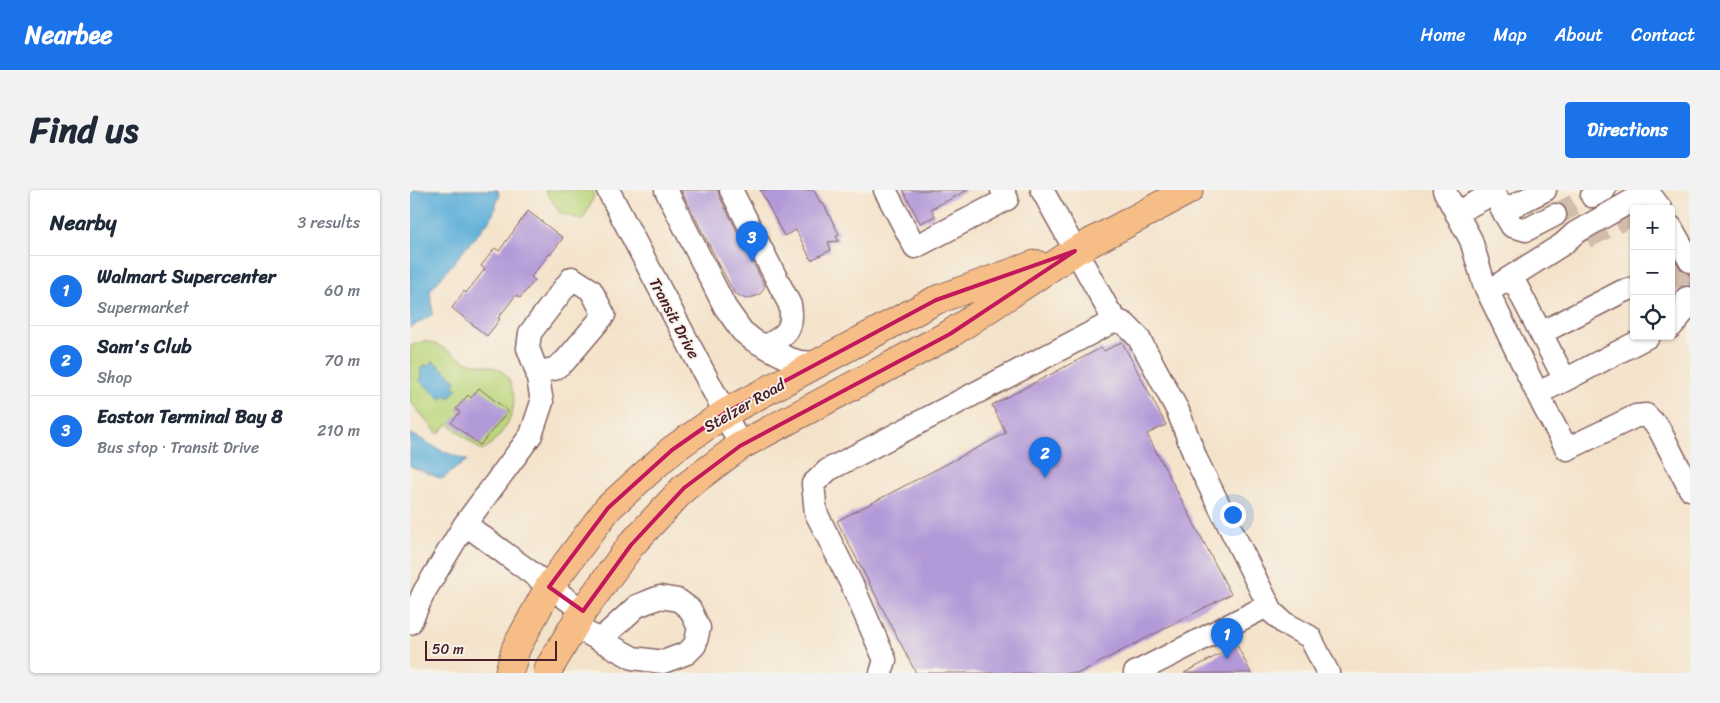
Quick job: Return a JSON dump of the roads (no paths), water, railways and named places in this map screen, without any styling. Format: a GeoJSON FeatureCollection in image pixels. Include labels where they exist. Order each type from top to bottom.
{"type":"FeatureCollection","features":[{"type":"Feature","properties":{"kind":"main road","name":"Stelzer Road"},"geometry":{"type":"LineString","coordinates":[[548,673],[549,668],[578,618],[631,545],[684,488],[740,446],[950,334],[1075,250],[1188,190]]}},
{"type":"Feature","properties":{"kind":"main road","name":"Stelzer Road"},"geometry":{"type":"LineString","coordinates":[[509,673],[516,648],[549,587],[608,508],[672,450],[725,413],[936,300],[1075,250]]}},
{"type":"Feature","properties":{"kind":"street","name":"Transit Drive"},"geometry":{"type":"LineString","coordinates":[[608,190],[725,413],[740,446]]}},
{"type":"Feature","properties":{"kind":"street"},"geometry":{"type":"LineString","coordinates":[[666,190],[725,307],[742,331],[753,340],[787,358],[800,362],[817,363]]}},
{"type":"Feature","properties":{"kind":"street"},"geometry":{"type":"LineString","coordinates":[[731,190],[790,305],[793,320],[789,328],[778,339],[766,346]]}},
{"type":"Feature","properties":{"kind":"street"},"geometry":{"type":"LineString","coordinates":[[885,190],[915,247],[1007,198],[1002,190]]}},
{"type":"Feature","properties":{"kind":"street"},"geometry":{"type":"LineString","coordinates":[[1042,190],[1109,311],[1116,320],[1125,324],[1138,337],[1178,411],[1196,459],[1272,612],[1284,623],[1310,638],[1328,673]]}},
{"type":"Feature","properties":{"kind":"street"},"geometry":{"type":"LineString","coordinates":[[1444,190],[1471,240],[1484,284],[1567,449],[1636,416],[1646,416],[1658,427],[1690,489]]}},
{"type":"Feature","properties":{"kind":"street"},"geometry":{"type":"LineString","coordinates":[[1456,213],[1497,198],[1546,190]]}},
{"type":"Feature","properties":{"kind":"street"},"geometry":{"type":"LineString","coordinates":[[1488,292],[1571,243],[1575,233],[1642,195],[1651,196],[1658,205]]}},
{"type":"Feature","properties":{"kind":"street"},"geometry":{"type":"LineString","coordinates":[[1497,198],[1512,226],[1526,230],[1555,215]]}},
{"type":"Feature","properties":{"kind":"street"},"geometry":{"type":"LineString","coordinates":[[1675,242],[1679,256]]}},
{"type":"Feature","properties":{"kind":"street"},"geometry":{"type":"LineString","coordinates":[[1506,280],[1517,287],[1564,380]]}},
{"type":"Feature","properties":{"kind":"street"},"geometry":{"type":"LineString","coordinates":[[1541,333],[1630,289]]}},
{"type":"Feature","properties":{"kind":"street"},"geometry":{"type":"LineString","coordinates":[[1682,326],[1687,298]]}},
{"type":"Feature","properties":{"kind":"street"},"geometry":{"type":"LineString","coordinates":[[881,673],[885,660],[854,589],[816,513],[813,484],[828,470],[1116,320]]}},
{"type":"Feature","properties":{"kind":"street"},"geometry":{"type":"LineString","coordinates":[[1538,393],[1641,340]]}},
{"type":"Feature","properties":{"kind":"street"},"geometry":{"type":"LineString","coordinates":[[410,623],[424,592],[465,524],[531,435],[542,402],[537,372]]}},
{"type":"Feature","properties":{"kind":"street"},"geometry":{"type":"LineString","coordinates":[[465,524],[549,587],[600,640]]}},
{"type":"Feature","properties":{"kind":"street"},"geometry":{"type":"LineString","coordinates":[[1135,673],[1269,605]]}},
{"type":"Feature","properties":{"kind":"water"},"geometry":{"type":"Polygon","coordinates":[[[410,190],[498,190],[499,196],[492,217],[430,291],[433,314],[410,328],[410,190]]]}},
{"type":"Feature","properties":{"kind":"water"},"geometry":{"type":"Polygon","coordinates":[[[433,361],[457,381],[453,386],[457,388],[450,398],[446,395],[441,399],[419,380],[422,376],[420,369],[424,365],[429,366],[433,361]]]}},
{"type":"Feature","properties":{"kind":"water"},"geometry":{"type":"Polygon","coordinates":[[[410,433],[442,451],[467,460],[442,479],[410,466],[410,433]]]}},
{"type":"Feature","properties":{"kind":"tunnel"},"geometry":{"type":"LineString","coordinates":[[1555,215],[1592,196]]}},
{"type":"Feature","properties":{"kind":"tunnel"},"geometry":{"type":"LineString","coordinates":[[1586,238],[1630,216]]}},
{"type":"Feature","properties":{"kind":"tunnel"},"geometry":{"type":"LineString","coordinates":[[1675,274],[1687,298]]}},
{"type":"Feature","properties":{"kind":"place","name":"Easton Terminal Bay 8"},"geometry":{"type":"Point","coordinates":[752,262]}},
{"type":"Feature","properties":{"kind":"place","name":"Sam's Club"},"geometry":{"type":"Point","coordinates":[1045,478]}},
{"type":"Feature","properties":{"kind":"place","name":"Walmart Supercenter"},"geometry":{"type":"Point","coordinates":[1227,659]}}]}
